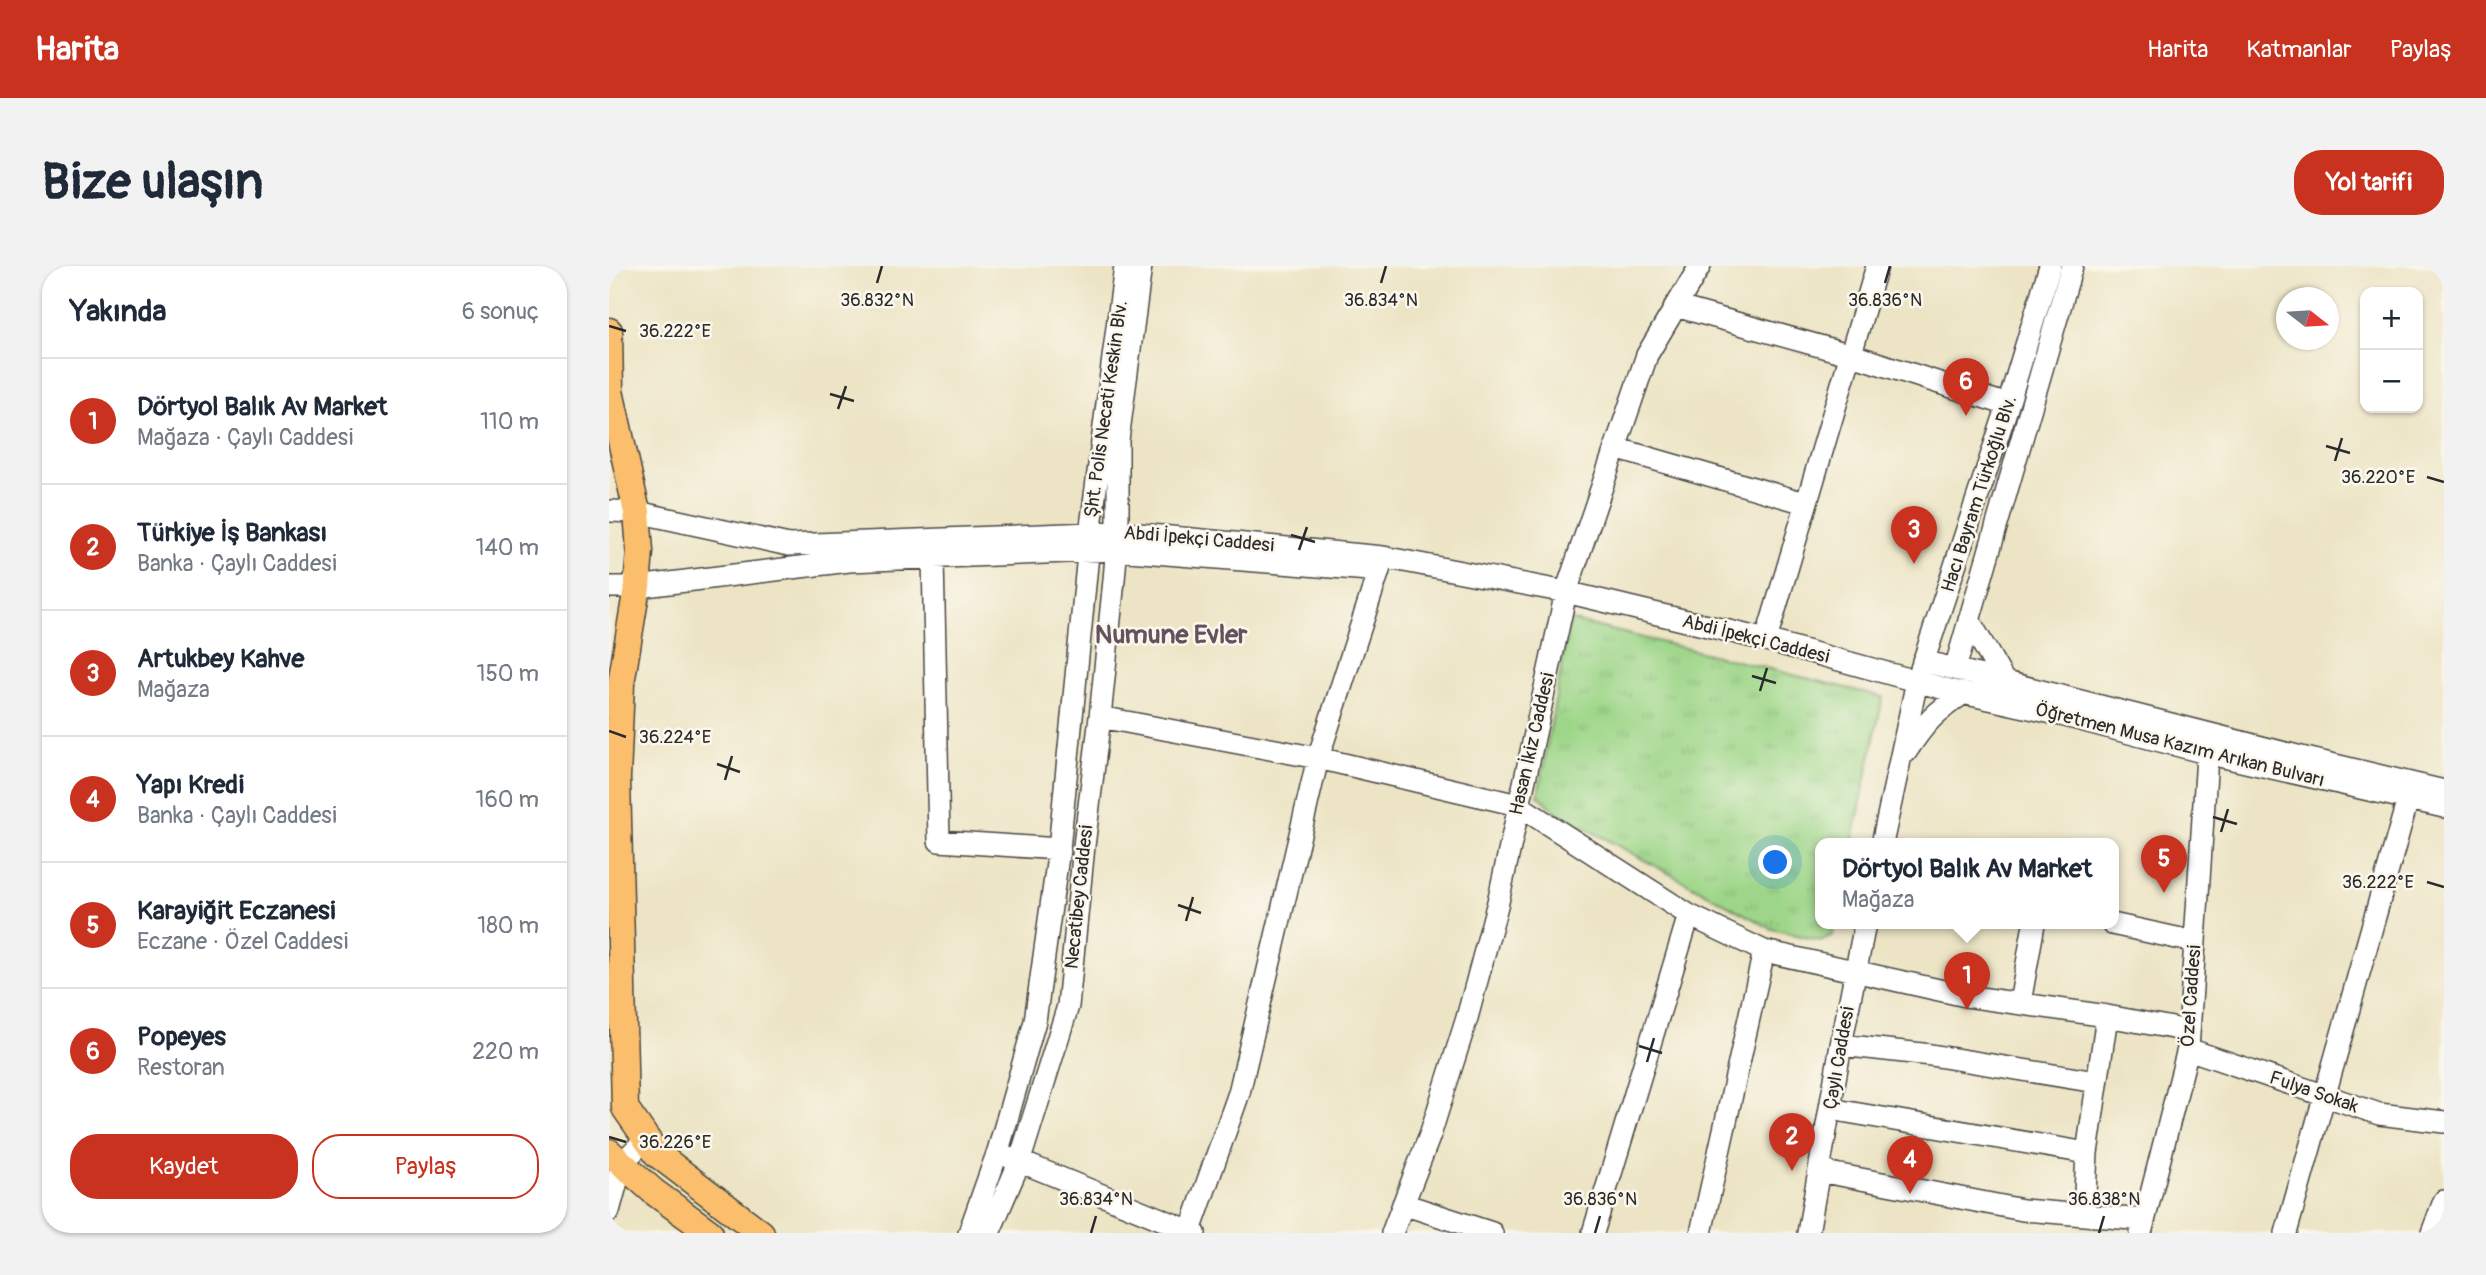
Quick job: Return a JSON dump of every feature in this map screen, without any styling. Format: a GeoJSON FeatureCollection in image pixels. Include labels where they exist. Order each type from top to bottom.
{"type":"FeatureCollection","features":[{"type":"Feature","properties":{"kind":"main road"},"geometry":{"type":"LineString","coordinates":[[609,331],[610,391],[637,512],[640,551],[637,587],[621,684],[617,778],[625,1108],[657,1154],[761,1233]]}},
{"type":"Feature","properties":{"kind":"main road"},"geometry":{"type":"LineString","coordinates":[[614,1167],[711,1233]]}},
{"type":"Feature","properties":{"kind":"street","name":"Şht. Polis Necati Keskin Blv."},"geometry":{"type":"LineString","coordinates":[[1089,543],[1125,266]]}},
{"type":"Feature","properties":{"kind":"street","name":"Şht. Polis Necati Keskin Blv."},"geometry":{"type":"LineString","coordinates":[[1117,541],[1118,440],[1141,266]]}},
{"type":"Feature","properties":{"kind":"street","name":"Hasan İkiz Caddesi"},"geometry":{"type":"LineString","coordinates":[[1392,1233],[1430,1135],[1467,1018],[1498,902],[1566,592],[1647,355],[1700,266]]}},
{"type":"Feature","properties":{"kind":"street"},"geometry":{"type":"LineString","coordinates":[[1766,640],[1877,266]]}},
{"type":"Feature","properties":{"kind":"street","name":"Hacı Bayram Türkoğlu Blv."},"geometry":{"type":"LineString","coordinates":[[1920,671],[2008,405],[2050,266]]}},
{"type":"Feature","properties":{"kind":"street","name":"Hacı Bayram Türkoğlu Blv."},"geometry":{"type":"LineString","coordinates":[[1955,669],[2072,266]]}},
{"type":"Feature","properties":{"kind":"street"},"geometry":{"type":"LineString","coordinates":[[1675,306],[1852,355],[2008,405]]}},
{"type":"Feature","properties":{"kind":"street"},"geometry":{"type":"LineString","coordinates":[[1615,448],[1805,503]]}},
{"type":"Feature","properties":{"kind":"street","name":"Abdi İpekçi Caddesi"},"geometry":{"type":"LineString","coordinates":[[609,511],[637,512],[789,545],[1089,543]]}},
{"type":"Feature","properties":{"kind":"street","name":"Abdi İpekçi Caddesi"},"geometry":{"type":"LineString","coordinates":[[609,587],[637,587],[849,561],[933,558],[1117,541],[1380,564],[1566,592],[1766,640],[1920,671]]}},
{"type":"Feature","properties":{"kind":"street","name":"Necatibey Caddesi"},"geometry":{"type":"LineString","coordinates":[[989,1233],[1019,1163],[1068,1006],[1117,541]]}},
{"type":"Feature","properties":{"kind":"street","name":"Necatibey Caddesi"},"geometry":{"type":"LineString","coordinates":[[968,1233],[998,1151],[1035,1021],[1059,849],[1089,543]]}},
{"type":"Feature","properties":{"kind":"street"},"geometry":{"type":"LineString","coordinates":[[933,558],[939,841],[1059,849]]}},
{"type":"Feature","properties":{"kind":"street"},"geometry":{"type":"LineString","coordinates":[[998,1151],[1019,1163],[1192,1232],[1239,1093],[1318,758],[1380,564]]}},
{"type":"Feature","properties":{"kind":"street","name":"Hacı Bayram Türkoğlu Blv."},"geometry":{"type":"LineString","coordinates":[[1969,620],[2004,681]]}},
{"type":"Feature","properties":{"kind":"street","name":"Öğretmen Musa Kazım Arıkan Bulvarı"},"geometry":{"type":"LineString","coordinates":[[1920,671],[1955,669],[2004,681],[2208,743],[2444,807]]}},
{"type":"Feature","properties":{"kind":"street"},"geometry":{"type":"LineString","coordinates":[[1883,838],[1920,671]]}},
{"type":"Feature","properties":{"kind":"street","name":"Öğretmen Musa Kazım Arıkan Bulvarı"},"geometry":{"type":"LineString","coordinates":[[1920,671],[1964,693],[2061,715],[2444,791]]}},
{"type":"Feature","properties":{"kind":"street"},"geometry":{"type":"LineString","coordinates":[[1899,763],[1922,727],[1937,710],[1964,693]]}},
{"type":"Feature","properties":{"kind":"street","name":"Fulya Sokak"},"geometry":{"type":"LineString","coordinates":[[1100,717],[1318,758],[1518,805],[1689,915],[1764,951],[1966,996],[2107,1016],[2188,1040],[2326,1096],[2379,1114],[2444,1122]]}},
{"type":"Feature","properties":{"kind":"street","name":"Özel Caddesi"},"geometry":{"type":"LineString","coordinates":[[2143,1226],[2188,1040],[2208,743]]}},
{"type":"Feature","properties":{"kind":"street"},"geometry":{"type":"LineString","coordinates":[[2285,1233],[2408,799]]}},
{"type":"Feature","properties":{"kind":"street"},"geometry":{"type":"LineString","coordinates":[[1593,1233],[1689,915]]}},
{"type":"Feature","properties":{"kind":"street"},"geometry":{"type":"LineString","coordinates":[[2119,926],[2195,942]]}},
{"type":"Feature","properties":{"kind":"street","name":"Çaylı Caddesi"},"geometry":{"type":"LineString","coordinates":[[1808,1233],[1864,929]]}},
{"type":"Feature","properties":{"kind":"street"},"geometry":{"type":"LineString","coordinates":[[2020,1003],[2033,929]]}},
{"type":"Feature","properties":{"kind":"street"},"geometry":{"type":"LineString","coordinates":[[1701,1233],[1764,951]]}},
{"type":"Feature","properties":{"kind":"street"},"geometry":{"type":"LineString","coordinates":[[2084,1214],[2087,1153],[2107,1016]]}},
{"type":"Feature","properties":{"kind":"street"},"geometry":{"type":"LineString","coordinates":[[1841,1045],[1931,1055],[2096,1082]]}},
{"type":"Feature","properties":{"kind":"street"},"geometry":{"type":"LineString","coordinates":[[1830,1109],[2087,1153]]}},
{"type":"Feature","properties":{"kind":"street"},"geometry":{"type":"LineString","coordinates":[[609,1211],[614,1167],[646,1139]]}},
{"type":"Feature","properties":{"kind":"street"},"geometry":{"type":"LineString","coordinates":[[1819,1171],[2023,1210],[2084,1214],[2143,1226]]}},
{"type":"Feature","properties":{"kind":"street"},"geometry":{"type":"LineString","coordinates":[[2432,1233],[2444,1200]]}},
{"type":"Feature","properties":{"kind":"street"},"geometry":{"type":"LineString","coordinates":[[1403,1204],[1492,1233]]}},
{"type":"Feature","properties":{"kind":"green space"},"geometry":{"type":"Polygon","coordinates":[[[1570,620],[1883,697],[1853,838],[1815,838],[1815,929],[1834,929],[1832,935],[1821,941],[1772,929],[1559,814],[1538,795],[1570,620]]]}},
{"type":"Feature","properties":{"kind":"place","name":"Popeyes"},"geometry":{"type":"Point","coordinates":[1966,416]}},
{"type":"Feature","properties":{"kind":"place","name":"Artukbey Kahve"},"geometry":{"type":"Point","coordinates":[1914,564]}},
{"type":"Feature","properties":{"kind":"place","name":"Karayiğit Eczanesi"},"geometry":{"type":"Point","coordinates":[2164,893]}},
{"type":"Feature","properties":{"kind":"place","name":"Dörtyol Balık Av Market"},"geometry":{"type":"Point","coordinates":[1967,1010]}},
{"type":"Feature","properties":{"kind":"place","name":"Türkiye İş Bankası"},"geometry":{"type":"Point","coordinates":[1792,1171]}},
{"type":"Feature","properties":{"kind":"place","name":"Yapı Kredi"},"geometry":{"type":"Point","coordinates":[1910,1194]}},
{"type":"Feature","properties":{"kind":"district","name":"Numune Evler"},"geometry":{"type":"Point","coordinates":[1171,635]}}]}
